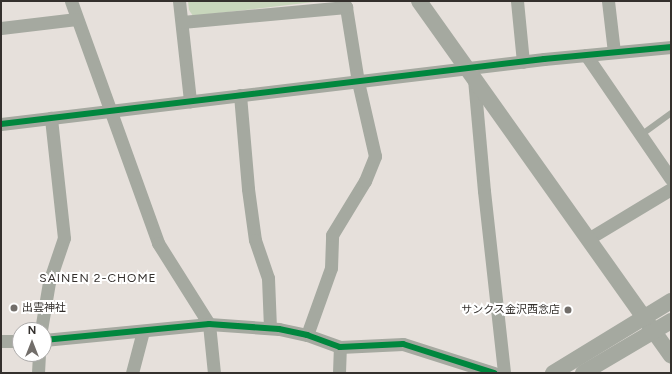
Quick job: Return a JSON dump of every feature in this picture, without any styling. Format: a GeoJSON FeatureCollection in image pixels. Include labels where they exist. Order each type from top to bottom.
{"type":"FeatureCollection","features":[{"type":"Feature","properties":{"kind":"street"},"geometry":{"type":"LineString","coordinates":[[71,1],[76,19],[111,111],[158,243],[209,324],[214,373]]}},
{"type":"Feature","properties":{"kind":"street"},"geometry":{"type":"LineString","coordinates":[[179,1],[190,101]]}},
{"type":"Feature","properties":{"kind":"street"},"geometry":{"type":"LineString","coordinates":[[418,1],[671,355]]}},
{"type":"Feature","properties":{"kind":"street"},"geometry":{"type":"LineString","coordinates":[[517,1],[524,62]]}},
{"type":"Feature","properties":{"kind":"street"},"geometry":{"type":"LineString","coordinates":[[608,1],[614,52]]}},
{"type":"Feature","properties":{"kind":"street"},"geometry":{"type":"LineString","coordinates":[[182,22],[344,4],[358,82],[375,156],[365,181],[332,235],[331,268],[307,335]]}},
{"type":"Feature","properties":{"kind":"street"},"geometry":{"type":"LineString","coordinates":[[1,28],[76,19]]}},
{"type":"Feature","properties":{"kind":"street"},"geometry":{"type":"LineString","coordinates":[[1,124],[358,82],[470,74],[524,62],[671,47]]}},
{"type":"Feature","properties":{"kind":"street"},"geometry":{"type":"LineString","coordinates":[[586,55],[671,179]]}},
{"type":"Feature","properties":{"kind":"street"},"geometry":{"type":"LineString","coordinates":[[470,74],[504,373]]}},
{"type":"Feature","properties":{"kind":"street"},"geometry":{"type":"LineString","coordinates":[[240,95],[248,189],[255,240],[268,278],[270,328]]}},
{"type":"Feature","properties":{"kind":"street"},"geometry":{"type":"LineString","coordinates":[[42,322],[49,282],[64,238],[52,118]]}},
{"type":"Feature","properties":{"kind":"street"},"geometry":{"type":"LineString","coordinates":[[588,239],[671,188]]}},
{"type":"Feature","properties":{"kind":"street"},"geometry":{"type":"LineString","coordinates":[[552,373],[671,301]]}},
{"type":"Feature","properties":{"kind":"street"},"geometry":{"type":"LineString","coordinates":[[583,373],[671,321]]}},
{"type":"Feature","properties":{"kind":"street"},"geometry":{"type":"LineString","coordinates":[[52,339],[209,324],[270,328],[307,335],[340,347],[402,344],[494,373]]}},
{"type":"Feature","properties":{"kind":"street"},"geometry":{"type":"LineString","coordinates":[[132,373],[143,331]]}},
{"type":"Feature","properties":{"kind":"street"},"geometry":{"type":"LineString","coordinates":[[1,341],[12,341]]}},
{"type":"Feature","properties":{"kind":"street"},"geometry":{"type":"LineString","coordinates":[[339,373],[340,347]]}},
{"type":"Feature","properties":{"kind":"street"},"geometry":{"type":"LineString","coordinates":[[38,373],[39,362]]}},
{"type":"Feature","properties":{"kind":"lane"},"geometry":{"type":"LineString","coordinates":[[641,135],[671,113]]}},
{"type":"Feature","properties":{"kind":"green space"},"geometry":{"type":"Polygon","coordinates":[[[188,1],[322,1],[193,16],[189,10],[188,1]]]}},
{"type":"Feature","properties":{"kind":"cycle path"},"geometry":{"type":"LineString","coordinates":[[1,124],[544,59],[671,47]]}},
{"type":"Feature","properties":{"kind":"cycle path"},"geometry":{"type":"LineString","coordinates":[[52,339],[209,324],[279,329],[307,335],[340,347],[403,344],[494,373]]}},
{"type":"Feature","properties":{"kind":"place","name":"出雲神社"},"geometry":{"type":"Point","coordinates":[14,308]}},
{"type":"Feature","properties":{"kind":"place","name":"サンクス金沢西念店"},"geometry":{"type":"Point","coordinates":[568,310]}},
{"type":"Feature","properties":{"kind":"district","name":"SAINEN 2-CHOME"},"geometry":{"type":"Point","coordinates":[98,279]}}]}
